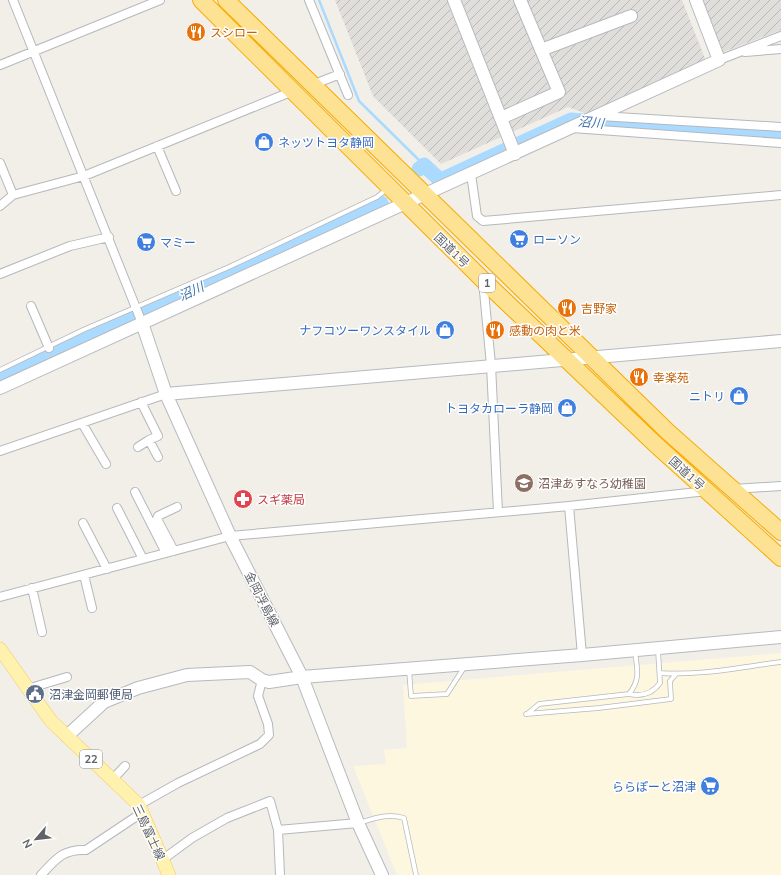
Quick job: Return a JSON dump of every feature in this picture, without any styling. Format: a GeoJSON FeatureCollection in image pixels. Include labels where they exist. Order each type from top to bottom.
{"type":"FeatureCollection","features":[{"type":"Feature","properties":{"kind":"highway","name":"国道1号"},"geometry":{"type":"LineString","coordinates":[[201,0],[482,279],[654,443],[781,558]]}},
{"type":"Feature","properties":{"kind":"highway","name":"国道1号"},"geometry":{"type":"LineString","coordinates":[[226,0],[667,431],[781,532]]}},
{"type":"Feature","properties":{"kind":"main road","name":"三島富士線"},"geometry":{"type":"LineString","coordinates":[[1,651],[51,721],[113,779],[141,809],[169,875]]}},
{"type":"Feature","properties":{"kind":"street"},"geometry":{"type":"LineString","coordinates":[[13,0],[109,237],[142,323]]}},
{"type":"Feature","properties":{"kind":"street"},"geometry":{"type":"LineString","coordinates":[[0,65],[160,0]]}},
{"type":"Feature","properties":{"kind":"street"},"geometry":{"type":"LineString","coordinates":[[309,0],[348,95]]}},
{"type":"Feature","properties":{"kind":"street"},"geometry":{"type":"LineString","coordinates":[[454,0],[515,154]]}},
{"type":"Feature","properties":{"kind":"street"},"geometry":{"type":"LineString","coordinates":[[501,118],[559,92],[520,0]]}},
{"type":"Feature","properties":{"kind":"street"},"geometry":{"type":"LineString","coordinates":[[696,0],[719,60]]}},
{"type":"Feature","properties":{"kind":"street"},"geometry":{"type":"LineString","coordinates":[[541,50],[631,16]]}},
{"type":"Feature","properties":{"kind":"street"},"geometry":{"type":"LineString","coordinates":[[0,388],[719,60],[781,36]]}},
{"type":"Feature","properties":{"kind":"street"},"geometry":{"type":"LineString","coordinates":[[736,53],[781,49]]}},
{"type":"Feature","properties":{"kind":"street"},"geometry":{"type":"LineString","coordinates":[[312,85],[340,74]]}},
{"type":"Feature","properties":{"kind":"street"},"geometry":{"type":"LineString","coordinates":[[0,206],[13,195],[84,176],[293,91]]}},
{"type":"Feature","properties":{"kind":"street"},"geometry":{"type":"LineString","coordinates":[[597,116],[781,127]]}},
{"type":"Feature","properties":{"kind":"street"},"geometry":{"type":"LineString","coordinates":[[575,127],[781,143]]}},
{"type":"Feature","properties":{"kind":"street"},"geometry":{"type":"LineString","coordinates":[[157,146],[176,191]]}},
{"type":"Feature","properties":{"kind":"street"},"geometry":{"type":"LineString","coordinates":[[0,163],[13,195]]}},
{"type":"Feature","properties":{"kind":"street"},"geometry":{"type":"LineString","coordinates":[[471,174],[477,216],[483,221],[781,195]]}},
{"type":"Feature","properties":{"kind":"street"},"geometry":{"type":"LineString","coordinates":[[0,274],[70,246],[109,237]]}},
{"type":"Feature","properties":{"kind":"street"},"geometry":{"type":"LineString","coordinates":[[482,279],[491,365],[498,512]]}},
{"type":"Feature","properties":{"kind":"street"},"geometry":{"type":"LineString","coordinates":[[31,306],[49,348]]}},
{"type":"Feature","properties":{"kind":"street","name":"金岡浮島線"},"geometry":{"type":"LineString","coordinates":[[142,323],[166,394],[230,536],[302,677],[358,823],[382,875]]}},
{"type":"Feature","properties":{"kind":"street"},"geometry":{"type":"LineString","coordinates":[[0,451],[166,394],[491,365],[568,361],[781,341]]}},
{"type":"Feature","properties":{"kind":"street"},"geometry":{"type":"LineString","coordinates":[[138,447],[158,436],[141,402]]}},
{"type":"Feature","properties":{"kind":"street"},"geometry":{"type":"LineString","coordinates":[[82,423],[106,464]]}},
{"type":"Feature","properties":{"kind":"street"},"geometry":{"type":"LineString","coordinates":[[149,440],[158,457]]}},
{"type":"Feature","properties":{"kind":"street"},"geometry":{"type":"LineString","coordinates":[[732,489],[781,486]]}},
{"type":"Feature","properties":{"kind":"street"},"geometry":{"type":"LineString","coordinates":[[0,597],[230,536],[569,506],[707,491]]}},
{"type":"Feature","properties":{"kind":"street"},"geometry":{"type":"LineString","coordinates":[[136,492],[170,552]]}},
{"type":"Feature","properties":{"kind":"street"},"geometry":{"type":"LineString","coordinates":[[569,506],[582,655]]}},
{"type":"Feature","properties":{"kind":"street"},"geometry":{"type":"LineString","coordinates":[[170,552],[157,519],[158,516],[177,507]]}},
{"type":"Feature","properties":{"kind":"street"},"geometry":{"type":"LineString","coordinates":[[117,508],[143,559]]}},
{"type":"Feature","properties":{"kind":"street"},"geometry":{"type":"LineString","coordinates":[[83,523],[107,568]]}},
{"type":"Feature","properties":{"kind":"street"},"geometry":{"type":"LineString","coordinates":[[84,575],[92,608]]}},
{"type":"Feature","properties":{"kind":"street"},"geometry":{"type":"LineString","coordinates":[[32,588],[42,632]]}},
{"type":"Feature","properties":{"kind":"street"},"geometry":{"type":"LineString","coordinates":[[67,736],[104,702],[138,688],[187,675],[250,672],[262,680],[269,682],[302,677],[582,655],[781,637]]}},
{"type":"Feature","properties":{"kind":"street"},"geometry":{"type":"LineString","coordinates":[[28,689],[67,677]]}},
{"type":"Feature","properties":{"kind":"street"},"geometry":{"type":"LineString","coordinates":[[41,875],[61,855],[75,850],[86,850],[178,783],[260,744],[269,735],[268,724],[258,696],[262,680]]}},
{"type":"Feature","properties":{"kind":"street"},"geometry":{"type":"LineString","coordinates":[[113,779],[125,766]]}},
{"type":"Feature","properties":{"kind":"street"},"geometry":{"type":"LineString","coordinates":[[162,860],[192,838],[228,818],[270,801],[278,830],[280,875]]}},
{"type":"Feature","properties":{"kind":"street"},"geometry":{"type":"LineString","coordinates":[[278,830],[358,823]]}},
{"type":"Feature","properties":{"kind":"lane"},"geometry":{"type":"LineString","coordinates":[[0,370],[49,348],[83,330],[136,308],[305,232],[377,197],[389,187]]}},
{"type":"Feature","properties":{"kind":"lane"},"geometry":{"type":"LineString","coordinates":[[658,648],[660,683],[655,690],[638,696],[629,694],[539,704],[526,714],[599,708],[671,699],[670,681],[676,674]]}},
{"type":"Feature","properties":{"kind":"lane"},"geometry":{"type":"LineString","coordinates":[[629,694],[636,686],[638,676],[635,650]]}},
{"type":"Feature","properties":{"kind":"lane"},"geometry":{"type":"LineString","coordinates":[[660,673],[676,674],[781,662]]}},
{"type":"Feature","properties":{"kind":"lane"},"geometry":{"type":"LineString","coordinates":[[409,669],[411,696],[447,694],[466,664]]}},
{"type":"Feature","properties":{"kind":"lane"},"geometry":{"type":"LineString","coordinates":[[358,823],[378,817],[393,815],[404,818],[416,875]]}},
{"type":"Feature","properties":{"kind":"shaded area"},"geometry":{"type":"Polygon","coordinates":[[[335,0],[682,0],[706,61],[587,114],[568,107],[441,164],[373,96],[335,0]]]}},
{"type":"Feature","properties":{"kind":"shaded area"},"geometry":{"type":"Polygon","coordinates":[[[700,0],[781,0],[781,30],[721,53],[700,0]]]}},
{"type":"Feature","properties":{"kind":"shaded area","name":"ららぽーと沼津"},"geometry":{"type":"Polygon","coordinates":[[[781,653],[781,875],[397,875],[353,766],[386,764],[384,750],[407,748],[403,685],[781,653]]]}},
{"type":"Feature","properties":{"kind":"waterway"},"geometry":{"type":"LineString","coordinates":[[319,0],[359,101],[424,165]]}},
{"type":"Feature","properties":{"kind":"waterway","name":"沼川"},"geometry":{"type":"LineString","coordinates":[[419,169],[424,165],[439,179],[443,179],[571,120],[781,138]]}},
{"type":"Feature","properties":{"kind":"waterway","name":"沼川"},"geometry":{"type":"LineString","coordinates":[[0,379],[381,203]]}},
{"type":"Feature","properties":{"kind":"place","name":"スシロー"},"geometry":{"type":"Point","coordinates":[196,32]}},
{"type":"Feature","properties":{"kind":"place","name":"ネッツトヨタ静岡"},"geometry":{"type":"Point","coordinates":[264,142]}},
{"type":"Feature","properties":{"kind":"place","name":"ローソン"},"geometry":{"type":"Point","coordinates":[519,239]}},
{"type":"Feature","properties":{"kind":"place","name":"マミー"},"geometry":{"type":"Point","coordinates":[146,242]}},
{"type":"Feature","properties":{"kind":"place","name":"吉野家"},"geometry":{"type":"Point","coordinates":[567,308]}},
{"type":"Feature","properties":{"kind":"place","name":"ナフコツーワンスタイル"},"geometry":{"type":"Point","coordinates":[445,330]}},
{"type":"Feature","properties":{"kind":"place","name":"感動の肉と米"},"geometry":{"type":"Point","coordinates":[495,330]}},
{"type":"Feature","properties":{"kind":"place","name":"幸楽苑"},"geometry":{"type":"Point","coordinates":[639,377]}},
{"type":"Feature","properties":{"kind":"place","name":"ニトリ"},"geometry":{"type":"Point","coordinates":[739,396]}},
{"type":"Feature","properties":{"kind":"place","name":"トヨタカローラ静岡"},"geometry":{"type":"Point","coordinates":[567,408]}},
{"type":"Feature","properties":{"kind":"place","name":"沼津あすなろ幼稚園"},"geometry":{"type":"Point","coordinates":[524,483]}},
{"type":"Feature","properties":{"kind":"place","name":"スギ薬局"},"geometry":{"type":"Point","coordinates":[243,499]}},
{"type":"Feature","properties":{"kind":"place","name":"沼津金岡郵便局"},"geometry":{"type":"Point","coordinates":[35,694]}},
{"type":"Feature","properties":{"kind":"place","name":"ららぽーと沼津"},"geometry":{"type":"Point","coordinates":[710,786]}}]}
